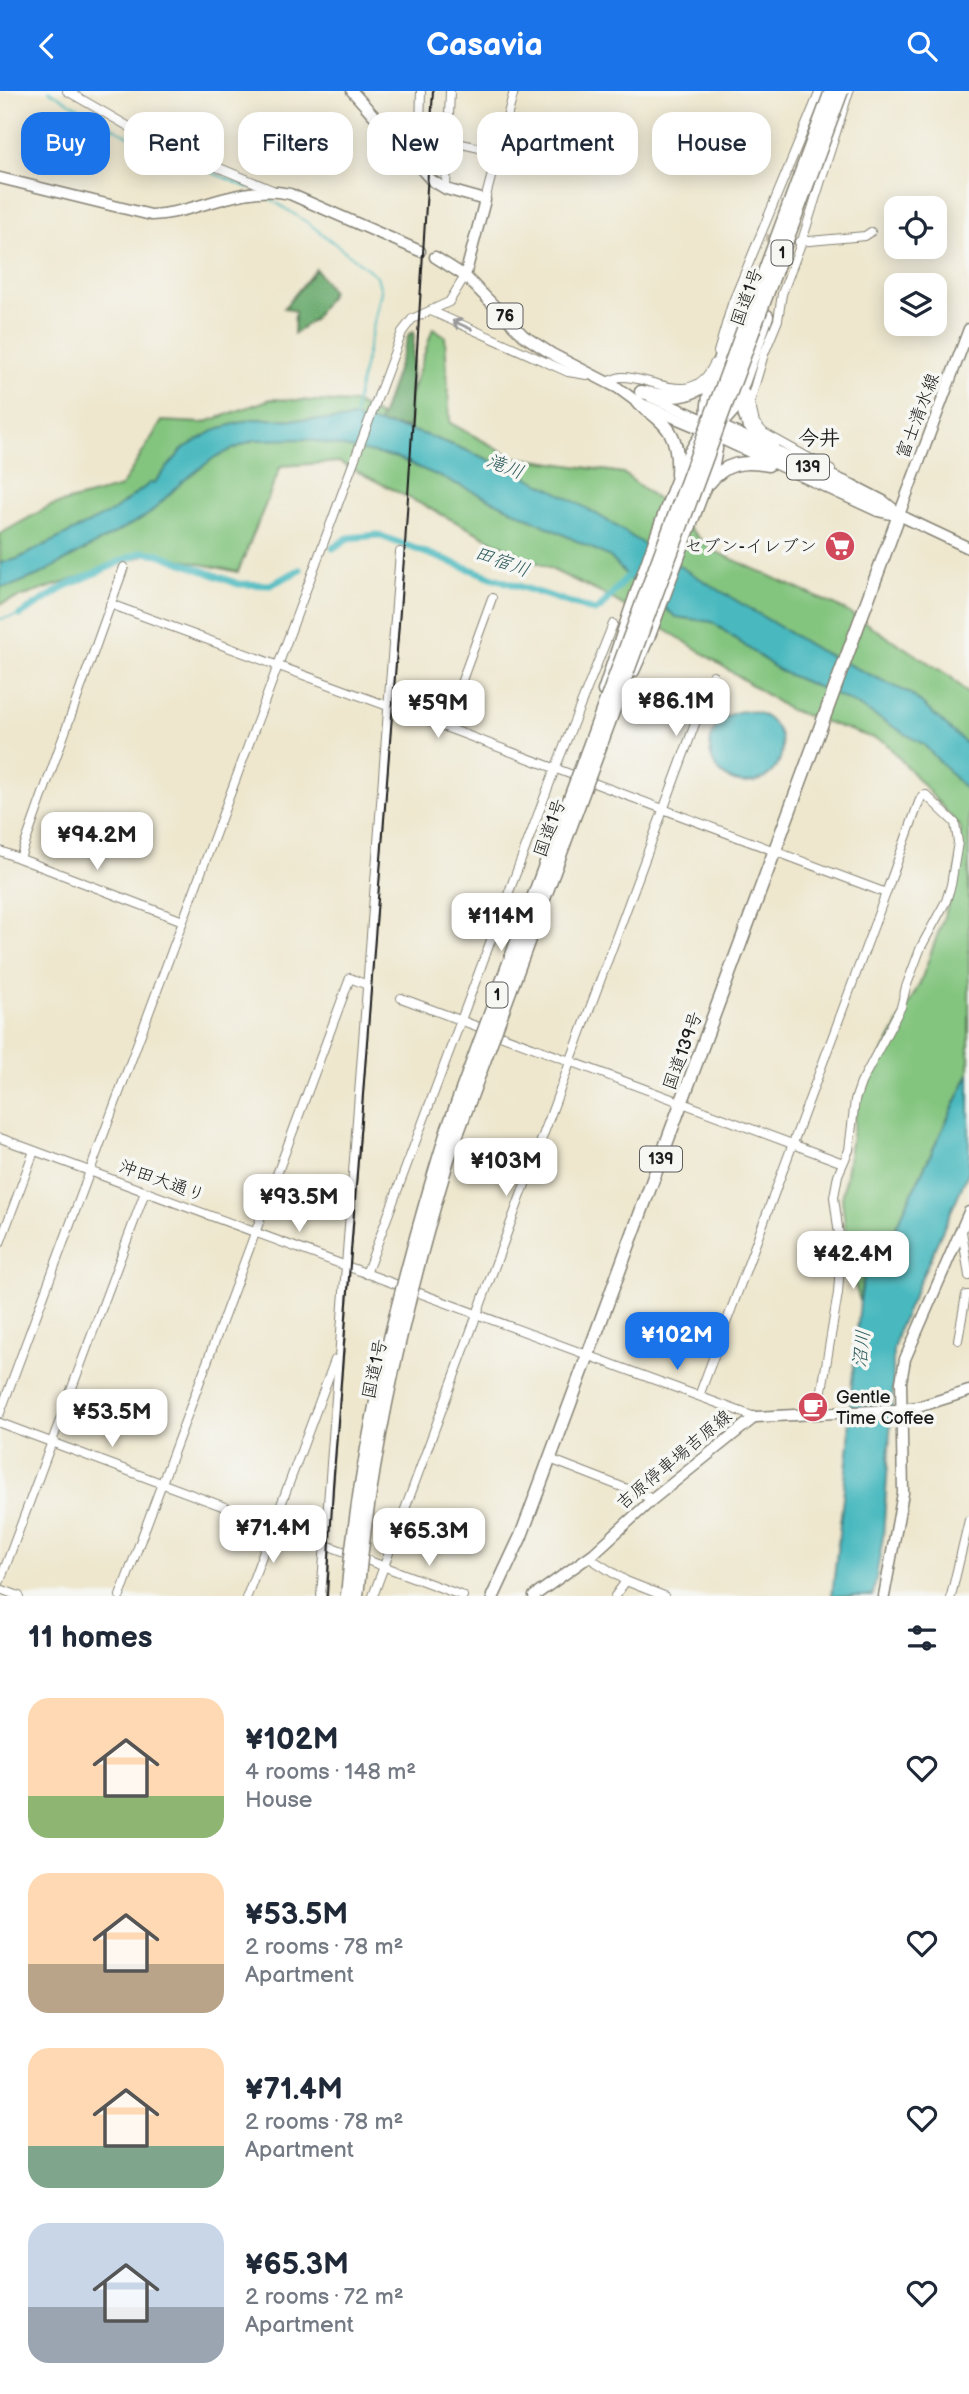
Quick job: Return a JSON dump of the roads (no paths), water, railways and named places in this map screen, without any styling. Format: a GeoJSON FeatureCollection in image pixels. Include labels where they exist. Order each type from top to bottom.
{"type":"FeatureCollection","features":[{"type":"Feature","properties":{"kind":"highway","name":"1"},"geometry":{"type":"LineString","coordinates":[[584,769],[650,633],[695,515],[716,449],[706,412],[708,396],[815,119],[830,91]]}},
{"type":"Feature","properties":{"kind":"highway","name":"国道1号"},"geometry":{"type":"LineString","coordinates":[[356,1596],[378,1438],[406,1305],[424,1237],[461,1120],[584,769],[830,91]]}},
{"type":"Feature","properties":{"kind":"highway","name":"1"},"geometry":{"type":"LineString","coordinates":[[584,769],[625,623],[668,505],[691,451],[734,409],[816,184],[843,91]]}},
{"type":"Feature","properties":{"kind":"highway","name":"国道1号"},"geometry":{"type":"LineString","coordinates":[[347,1596],[367,1447],[389,1335],[415,1236],[448,1128],[843,91]]}},
{"type":"Feature","properties":{"kind":"highway"},"geometry":{"type":"LineString","coordinates":[[639,397],[690,394],[700,390],[715,377]]}},
{"type":"Feature","properties":{"kind":"highway","name":"1"},"geometry":{"type":"LineString","coordinates":[[745,380],[745,420],[755,433],[794,467]]}},
{"type":"Feature","properties":{"kind":"highway","name":"1"},"geometry":{"type":"LineString","coordinates":[[639,397],[676,441],[677,483]]}},
{"type":"Feature","properties":{"kind":"highway","name":"139"},"geometry":{"type":"LineString","coordinates":[[712,429],[878,510],[899,515]]}},
{"type":"Feature","properties":{"kind":"highway","name":"1"},"geometry":{"type":"LineString","coordinates":[[703,492],[721,471],[744,462],[794,467]]}},
{"type":"Feature","properties":{"kind":"highway","name":"139"},"geometry":{"type":"LineString","coordinates":[[794,467],[852,487],[883,502],[899,515]]}},
{"type":"Feature","properties":{"kind":"highway","name":"国道139号"},"geometry":{"type":"LineString","coordinates":[[493,1596],[521,1536],[550,1459],[899,515]]}},
{"type":"Feature","properties":{"kind":"main road"},"geometry":{"type":"LineString","coordinates":[[352,91],[371,112]]}},
{"type":"Feature","properties":{"kind":"main road"},"geometry":{"type":"LineString","coordinates":[[427,175],[446,189],[485,200],[465,276],[435,257]]}},
{"type":"Feature","properties":{"kind":"main road"},"geometry":{"type":"LineString","coordinates":[[0,178],[151,215],[166,214],[243,193],[276,191],[290,194],[420,251]]}},
{"type":"Feature","properties":{"kind":"main road","name":"76"},"geometry":{"type":"LineString","coordinates":[[465,276],[524,335],[552,354],[618,388],[712,429]]}},
{"type":"Feature","properties":{"kind":"main road","name":"富士清水線"},"geometry":{"type":"LineString","coordinates":[[899,515],[969,329]]}},
{"type":"Feature","properties":{"kind":"main road"},"geometry":{"type":"LineString","coordinates":[[899,515],[969,548]]}},
{"type":"Feature","properties":{"kind":"main road"},"geometry":{"type":"LineString","coordinates":[[884,1596],[903,1493],[898,1410],[905,1359],[969,1212]]}},
{"type":"Feature","properties":{"kind":"main road","name":"吉原停車場吉原線"},"geometry":{"type":"LineString","coordinates":[[534,1596],[588,1557],[653,1499],[755,1417],[898,1410],[969,1391]]}},
{"type":"Feature","properties":{"kind":"street"},"geometry":{"type":"LineString","coordinates":[[67,91],[133,129],[276,191]]}},
{"type":"Feature","properties":{"kind":"street"},"geometry":{"type":"LineString","coordinates":[[420,112],[421,91]]}},
{"type":"Feature","properties":{"kind":"street"},"geometry":{"type":"LineString","coordinates":[[449,112],[450,91]]}},
{"type":"Feature","properties":{"kind":"street"},"geometry":{"type":"LineString","coordinates":[[508,112],[514,91]]}},
{"type":"Feature","properties":{"kind":"street"},"geometry":{"type":"LineString","coordinates":[[606,382],[622,377],[677,389],[700,381],[709,373],[733,304],[763,238],[780,184],[820,91]]}},
{"type":"Feature","properties":{"kind":"street"},"geometry":{"type":"LineString","coordinates":[[849,91],[782,293],[778,320],[750,402],[755,423],[764,433],[842,476],[852,487]]}},
{"type":"Feature","properties":{"kind":"street"},"geometry":{"type":"LineString","coordinates":[[446,189],[447,175]]}},
{"type":"Feature","properties":{"kind":"street"},"geometry":{"type":"LineString","coordinates":[[485,200],[492,175]]}},
{"type":"Feature","properties":{"kind":"street"},"geometry":{"type":"LineString","coordinates":[[801,241],[865,236],[871,232]]}},
{"type":"Feature","properties":{"kind":"street"},"geometry":{"type":"LineString","coordinates":[[0,1413],[402,332],[412,319],[449,302],[465,276]]}},
{"type":"Feature","properties":{"kind":"street"},"geometry":{"type":"LineString","coordinates":[[431,311],[569,372],[593,375]]}},
{"type":"Feature","properties":{"kind":"street"},"geometry":{"type":"LineString","coordinates":[[513,348],[524,335]]}},
{"type":"Feature","properties":{"kind":"street"},"geometry":{"type":"LineString","coordinates":[[321,1596],[400,552]]}},
{"type":"Feature","properties":{"kind":"street"},"geometry":{"type":"LineString","coordinates":[[20,858],[124,567]]}},
{"type":"Feature","properties":{"kind":"street"},"geometry":{"type":"LineString","coordinates":[[445,727],[492,598]]}},
{"type":"Feature","properties":{"kind":"street"},"geometry":{"type":"LineString","coordinates":[[110,604],[886,893]]}},
{"type":"Feature","properties":{"kind":"street"},"geometry":{"type":"LineString","coordinates":[[366,1274],[555,769],[613,624]]}},
{"type":"Feature","properties":{"kind":"street"},"geometry":{"type":"LineString","coordinates":[[373,1596],[713,675]]}},
{"type":"Feature","properties":{"kind":"street"},"geometry":{"type":"LineString","coordinates":[[699,1396],[919,802],[922,796],[926,795],[954,823],[958,836],[950,893],[921,947],[905,987],[901,1007],[861,1083],[853,1112],[849,1150],[834,1197],[841,1251],[838,1293],[821,1396],[822,1415]]}},
{"type":"Feature","properties":{"kind":"street"},"geometry":{"type":"LineString","coordinates":[[0,851],[183,921]]}},
{"type":"Feature","properties":{"kind":"street"},"geometry":{"type":"LineString","coordinates":[[120,1596],[350,978],[367,985]]}},
{"type":"Feature","properties":{"kind":"street"},"geometry":{"type":"LineString","coordinates":[[401,997],[843,1163]]}},
{"type":"Feature","properties":{"kind":"street","name":"沖田大通り"},"geometry":{"type":"LineString","coordinates":[[0,1138],[755,1417]]}},
{"type":"Feature","properties":{"kind":"street"},"geometry":{"type":"LineString","coordinates":[[0,1243],[34,1151]]}},
{"type":"Feature","properties":{"kind":"street"},"geometry":{"type":"LineString","coordinates":[[0,1581],[145,1192]]}},
{"type":"Feature","properties":{"kind":"street"},"geometry":{"type":"LineString","coordinates":[[962,1229],[969,1276]]}},
{"type":"Feature","properties":{"kind":"street"},"geometry":{"type":"LineString","coordinates":[[958,1340],[966,1294],[969,1295]]}},
{"type":"Feature","properties":{"kind":"street"},"geometry":{"type":"LineString","coordinates":[[247,1596],[339,1350]]}},
{"type":"Feature","properties":{"kind":"street"},"geometry":{"type":"LineString","coordinates":[[0,1423],[463,1596]]}},
{"type":"Feature","properties":{"kind":"street"},"geometry":{"type":"LineString","coordinates":[[550,1459],[653,1499]]}},
{"type":"Feature","properties":{"kind":"street"},"geometry":{"type":"LineString","coordinates":[[951,1596],[966,1544],[969,1520]]}},
{"type":"Feature","properties":{"kind":"street"},"geometry":{"type":"LineString","coordinates":[[588,1557],[626,1581],[664,1596]]}},
{"type":"Feature","properties":{"kind":"street"},"geometry":{"type":"LineString","coordinates":[[615,1596],[626,1581]]}},
{"type":"Feature","properties":{"kind":"street"},"geometry":{"type":"LineString","coordinates":[[0,1589],[19,1596]]}},
{"type":"Feature","properties":{"kind":"water"},"geometry":{"type":"Polygon","coordinates":[[[352,417],[426,435],[538,482],[592,511],[818,650],[911,694],[969,746],[969,793],[924,745],[850,701],[780,671],[712,622],[676,617],[633,582],[610,557],[397,458],[306,439],[254,440],[215,457],[182,482],[148,515],[41,574],[11,586],[0,587],[0,563],[17,559],[113,511],[150,483],[154,483],[184,448],[217,429],[252,419],[343,420],[352,417]]]}},
{"type":"Feature","properties":{"kind":"water"},"geometry":{"type":"Polygon","coordinates":[[[746,711],[766,717],[776,727],[782,747],[776,767],[766,777],[746,783],[726,777],[716,767],[710,747],[716,727],[726,717],[746,711]]]}},
{"type":"Feature","properties":{"kind":"water","name":"沼川"},"geometry":{"type":"Polygon","coordinates":[[[969,1074],[969,1171],[900,1326],[893,1350],[883,1537],[873,1596],[832,1596],[864,1275],[884,1252],[969,1074]]]}},
{"type":"Feature","properties":{"kind":"waterway"},"geometry":{"type":"LineString","coordinates":[[49,91],[139,142],[249,188]]}},
{"type":"Feature","properties":{"kind":"waterway"},"geometry":{"type":"LineString","coordinates":[[267,197],[308,223],[377,276],[381,291],[355,418]]}},
{"type":"Feature","properties":{"kind":"waterway","name":"田宿川"},"geometry":{"type":"LineString","coordinates":[[333,548],[348,538],[378,535],[494,578],[595,611],[634,572]]}},
{"type":"Feature","properties":{"kind":"waterway","name":"田宿川"},"geometry":{"type":"LineString","coordinates":[[20,615],[66,586],[142,552],[159,554],[238,584],[270,585],[300,570]]}},
{"type":"Feature","properties":{"kind":"waterway","name":"田宿川"},"geometry":{"type":"LineString","coordinates":[[0,619],[20,615]]}},
{"type":"Feature","properties":{"kind":"tunnel"},"geometry":{"type":"LineString","coordinates":[[766,238],[799,242]]}},
{"type":"Feature","properties":{"kind":"railway"},"geometry":{"type":"LineString","coordinates":[[327,1596],[333,1486],[405,545],[433,91]]}},
{"type":"Feature","properties":{"kind":"place","name":"セブン-イレブン"},"geometry":{"type":"Point","coordinates":[840,546]}},
{"type":"Feature","properties":{"kind":"place","name":"Gentle Time Coffee"},"geometry":{"type":"Point","coordinates":[813,1407]}},
{"type":"Feature","properties":{"kind":"district","name":"今井"},"geometry":{"type":"Point","coordinates":[819,438]}},
{"type":"Feature","properties":{"kind":"water label","name":"滝川"},"geometry":{"type":"Point","coordinates":[505,467]}}]}
